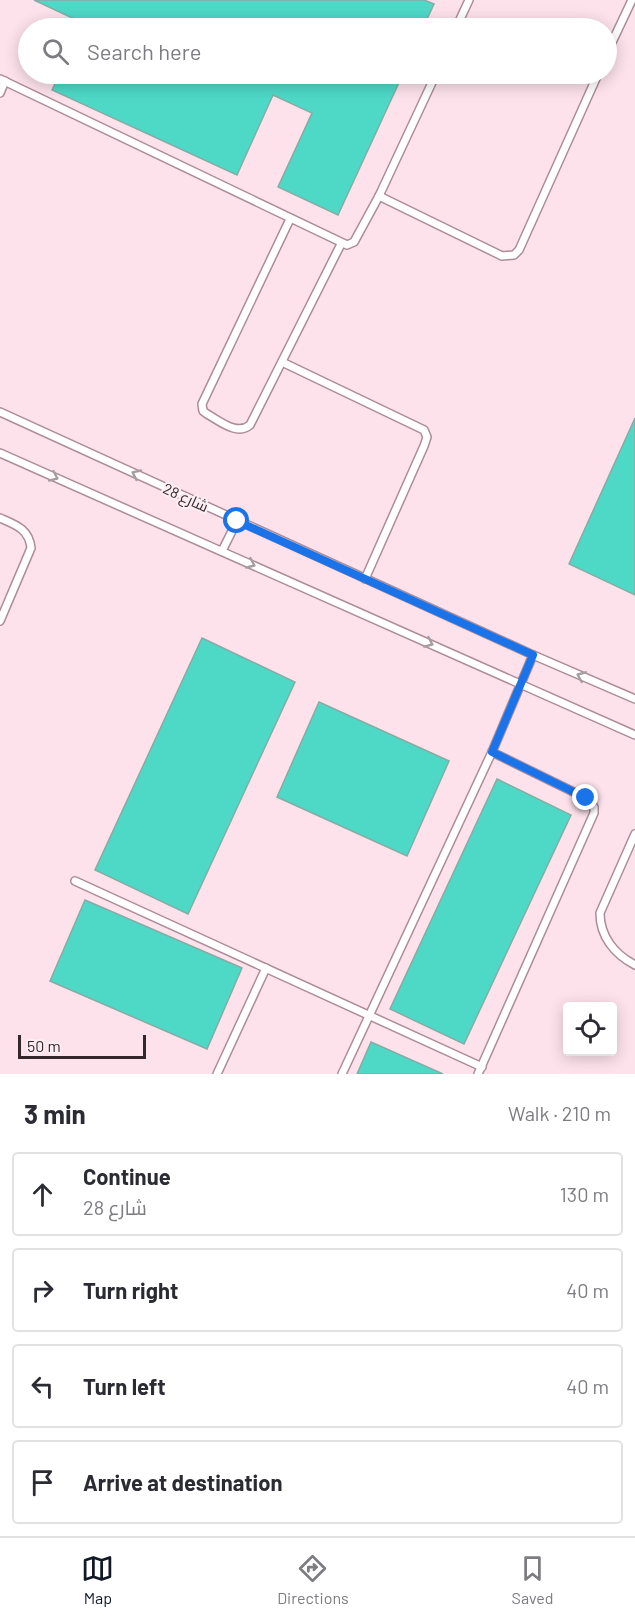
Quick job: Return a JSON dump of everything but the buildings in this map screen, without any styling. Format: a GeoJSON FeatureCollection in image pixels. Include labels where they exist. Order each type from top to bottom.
{"type":"FeatureCollection","features":[{"type":"Feature","properties":{"kind":"lane"},"geometry":{"type":"LineString","coordinates":[[461,18],[469,0]]}},
{"type":"Feature","properties":{"kind":"lane"},"geometry":{"type":"LineString","coordinates":[[617,32],[632,0]]}},
{"type":"Feature","properties":{"kind":"lane"},"geometry":{"type":"LineString","coordinates":[[0,93],[3,80],[341,244],[349,245],[354,242],[379,196],[431,84]]}},
{"type":"Feature","properties":{"kind":"lane"},"geometry":{"type":"LineString","coordinates":[[379,196],[502,256],[514,255],[519,250],[594,84]]}},
{"type":"Feature","properties":{"kind":"lane"},"geometry":{"type":"LineString","coordinates":[[290,219],[202,404],[203,411],[237,430],[244,430],[250,425],[341,244]]}},
{"type":"Feature","properties":{"kind":"lane"},"geometry":{"type":"LineString","coordinates":[[282,362],[424,430],[426,437],[424,446],[365,579]]}},
{"type":"Feature","properties":{"kind":"lane","name":"شارع 28"},"geometry":{"type":"LineString","coordinates":[[0,412],[533,655],[635,699]]}},
{"type":"Feature","properties":{"kind":"lane"},"geometry":{"type":"LineString","coordinates":[[0,453],[635,735]]}},
{"type":"Feature","properties":{"kind":"lane"},"geometry":{"type":"LineString","coordinates":[[0,518],[25,531],[30,538],[31,548],[0,621]]}},
{"type":"Feature","properties":{"kind":"lane"},"geometry":{"type":"LineString","coordinates":[[222,551],[237,521]]}},
{"type":"Feature","properties":{"kind":"lane"},"geometry":{"type":"LineString","coordinates":[[342,1074],[492,752],[533,655]]}},
{"type":"Feature","properties":{"kind":"lane"},"geometry":{"type":"LineString","coordinates":[[75,881],[369,1016],[480,1070],[594,813],[594,807],[586,798],[492,752]]}},
{"type":"Feature","properties":{"kind":"lane"},"geometry":{"type":"LineString","coordinates":[[635,834],[600,913],[600,925],[605,937],[620,956],[635,964]]}},
{"type":"Feature","properties":{"kind":"lane"},"geometry":{"type":"LineString","coordinates":[[217,1074],[266,968]]}},
{"type":"Feature","properties":{"kind":"shaded area"},"geometry":{"type":"Polygon","coordinates":[[[0,0],[635,0],[635,1074],[0,1074],[0,0]]]}},
{"type":"Feature","properties":{"kind":"route"},"geometry":{"type":"LineString","coordinates":[[237,521],[533,655],[492,752],[586,798]]}}]}
